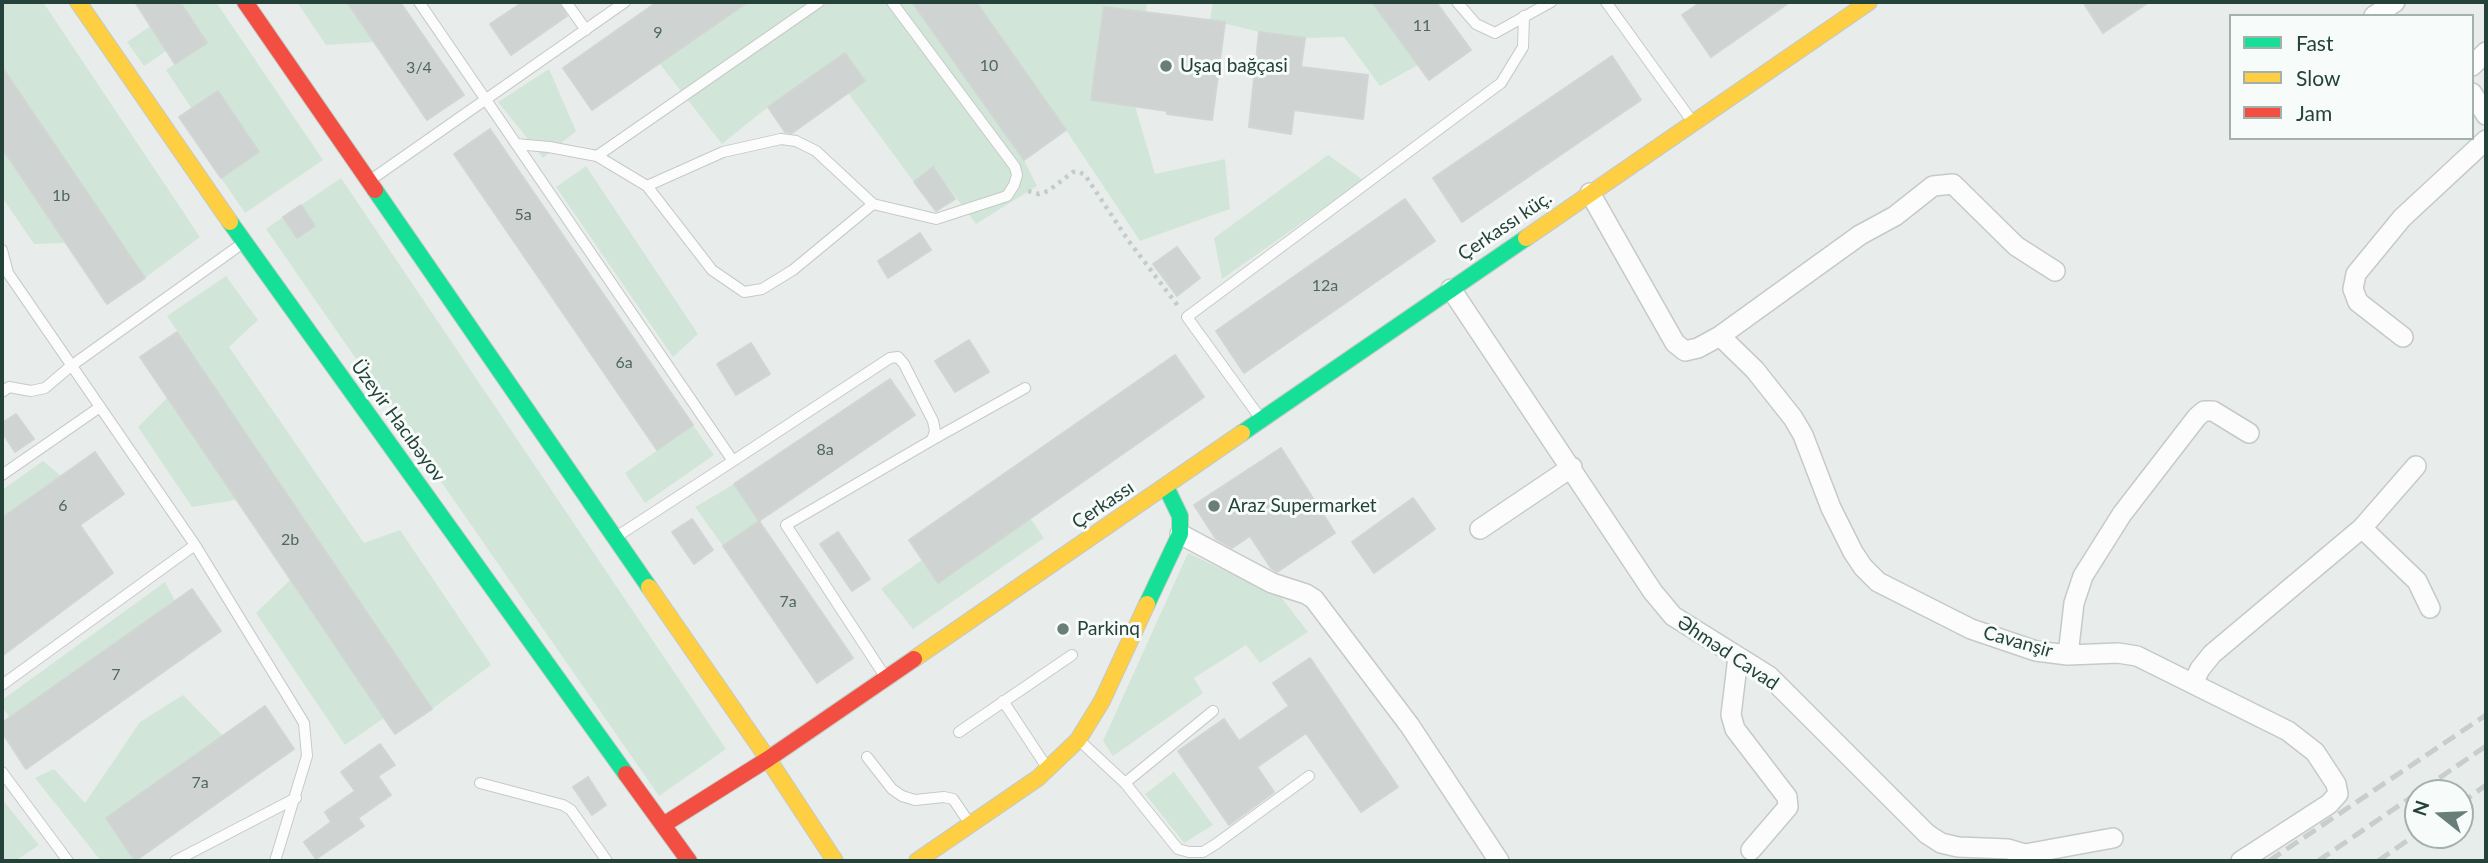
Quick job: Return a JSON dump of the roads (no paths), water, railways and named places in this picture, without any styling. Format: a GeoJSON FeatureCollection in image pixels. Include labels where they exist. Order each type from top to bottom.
{"type":"FeatureCollection","features":[{"type":"Feature","properties":{"kind":"street","name":"Üzeyir Hacıbəyov"},"geometry":{"type":"LineString","coordinates":[[78,2],[244,242],[689,861]]}},
{"type":"Feature","properties":{"kind":"street"},"geometry":{"type":"LineString","coordinates":[[245,2],[768,759],[827,858]]}},
{"type":"Feature","properties":{"kind":"street","name":"Çerkassı küç."},"geometry":{"type":"LineString","coordinates":[[1167,487],[1869,2]]}},
{"type":"Feature","properties":{"kind":"street"},"geometry":{"type":"LineString","coordinates":[[2377,14],[2395,2]]}},
{"type":"Feature","properties":{"kind":"street"},"geometry":{"type":"LineString","coordinates":[[2474,96],[2486,115]]}},
{"type":"Feature","properties":{"kind":"street"},"geometry":{"type":"LineString","coordinates":[[2403,337],[2358,302],[2353,289],[2356,274],[2402,218],[2486,140]]}},
{"type":"Feature","properties":{"kind":"street"},"geometry":{"type":"LineString","coordinates":[[1590,193],[1675,343],[1685,351],[1698,348],[1720,336],[1860,235],[1895,216],[1933,186],[1953,184],[2017,246],[2054,271]]}},
{"type":"Feature","properties":{"kind":"street","name":"Əhməd Cavad"},"geometry":{"type":"LineString","coordinates":[[1451,289],[1653,592],[1673,615],[1769,676],[1927,834],[1941,843],[1958,847],[2008,849],[2027,858],[2113,838]]}},
{"type":"Feature","properties":{"kind":"street","name":"Cavanşir"},"geometry":{"type":"LineString","coordinates":[[1720,336],[1755,370],[1793,418],[1803,435],[1831,508],[1853,552],[1878,582],[1971,629],[2036,650],[2068,655],[2118,653],[2137,656],[2288,731],[2315,752],[2336,783],[2338,794],[2329,804],[2241,861]]}},
{"type":"Feature","properties":{"kind":"street"},"geometry":{"type":"LineString","coordinates":[[2068,655],[2074,603],[2083,576],[2122,514],[2197,417],[2204,411],[2213,411],[2249,433]]}},
{"type":"Feature","properties":{"kind":"street"},"geometry":{"type":"LineString","coordinates":[[2193,683],[2212,654],[2362,528],[2416,466]]}},
{"type":"Feature","properties":{"kind":"street"},"geometry":{"type":"LineString","coordinates":[[1480,529],[1572,467]]}},
{"type":"Feature","properties":{"kind":"street"},"geometry":{"type":"LineString","coordinates":[[917,861],[1048,769],[1078,740],[1102,701],[1180,534],[1180,516],[1167,487]]}},
{"type":"Feature","properties":{"kind":"street","name":"Çerkassı"},"geometry":{"type":"LineString","coordinates":[[663,825],[768,759],[1167,487]]}},
{"type":"Feature","properties":{"kind":"street"},"geometry":{"type":"LineString","coordinates":[[2362,528],[2417,581],[2430,608]]}},
{"type":"Feature","properties":{"kind":"street"},"geometry":{"type":"LineString","coordinates":[[1180,534],[1272,583],[1314,599],[1410,726],[1499,861]]}},
{"type":"Feature","properties":{"kind":"street"},"geometry":{"type":"LineString","coordinates":[[1738,657],[1731,715],[1735,729],[1787,797],[1788,807],[1751,850]]}},
{"type":"Feature","properties":{"kind":"lane"},"geometry":{"type":"LineString","coordinates":[[419,2],[733,461]]}},
{"type":"Feature","properties":{"kind":"lane"},"geometry":{"type":"LineString","coordinates":[[566,2],[586,30]]}},
{"type":"Feature","properties":{"kind":"lane"},"geometry":{"type":"LineString","coordinates":[[369,181],[625,2]]}},
{"type":"Feature","properties":{"kind":"lane"},"geometry":{"type":"LineString","coordinates":[[597,156],[819,2]]}},
{"type":"Feature","properties":{"kind":"lane"},"geometry":{"type":"LineString","coordinates":[[647,186],[723,152],[781,139],[796,141],[816,151],[873,204],[936,219],[1007,196],[1014,186],[1017,175],[1015,167],[892,2]]}},
{"type":"Feature","properties":{"kind":"lane"},"geometry":{"type":"LineString","coordinates":[[1457,2],[1476,24],[1495,33],[1551,2]]}},
{"type":"Feature","properties":{"kind":"lane"},"geometry":{"type":"LineString","coordinates":[[1606,2],[1693,122]]}},
{"type":"Feature","properties":{"kind":"lane"},"geometry":{"type":"LineString","coordinates":[[1261,420],[1187,317],[1501,83],[1523,47],[1524,16]]}},
{"type":"Feature","properties":{"kind":"lane"},"geometry":{"type":"LineString","coordinates":[[516,144],[597,156],[647,186],[712,271],[744,292],[762,289],[793,270],[873,204]]}},
{"type":"Feature","properties":{"kind":"lane"},"geometry":{"type":"LineString","coordinates":[[2,392],[9,387],[32,391],[45,388],[71,366],[244,242]]}},
{"type":"Feature","properties":{"kind":"lane"},"geometry":{"type":"LineString","coordinates":[[2,250],[5,275],[195,545],[304,723],[307,756],[275,861]]}},
{"type":"Feature","properties":{"kind":"lane"},"geometry":{"type":"LineString","coordinates":[[615,538],[890,358],[898,358],[904,364],[933,421],[932,440]]}},
{"type":"Feature","properties":{"kind":"lane"},"geometry":{"type":"LineString","coordinates":[[886,678],[786,525],[1026,388]]}},
{"type":"Feature","properties":{"kind":"lane"},"geometry":{"type":"LineString","coordinates":[[2,475],[100,407]]}},
{"type":"Feature","properties":{"kind":"lane"},"geometry":{"type":"LineString","coordinates":[[2,685],[195,545]]}},
{"type":"Feature","properties":{"kind":"lane"},"geometry":{"type":"LineString","coordinates":[[959,732],[1072,655]]}},
{"type":"Feature","properties":{"kind":"lane"},"geometry":{"type":"LineString","coordinates":[[1003,701],[1048,769]]}},
{"type":"Feature","properties":{"kind":"lane"},"geometry":{"type":"LineString","coordinates":[[1125,783],[1213,711]]}},
{"type":"Feature","properties":{"kind":"lane"},"geometry":{"type":"LineString","coordinates":[[1078,740],[1125,783],[1178,849],[1189,852],[1203,852],[1309,776]]}},
{"type":"Feature","properties":{"kind":"lane"},"geometry":{"type":"LineString","coordinates":[[867,757],[892,789],[902,796],[915,800],[944,797],[953,799],[971,824]]}},
{"type":"Feature","properties":{"kind":"lane"},"geometry":{"type":"LineString","coordinates":[[2,772],[68,861]]}},
{"type":"Feature","properties":{"kind":"lane"},"geometry":{"type":"LineString","coordinates":[[480,783],[563,805],[571,810],[607,861]]}},
{"type":"Feature","properties":{"kind":"lane"},"geometry":{"type":"LineString","coordinates":[[174,861],[296,798]]}},
{"type":"Feature","properties":{"kind":"railway"},"geometry":{"type":"LineString","coordinates":[[2269,861],[2486,715]]}},
{"type":"Feature","properties":{"kind":"railway"},"geometry":{"type":"LineString","coordinates":[[2318,861],[2486,746]]}},
{"type":"Feature","properties":{"kind":"railway"},"geometry":{"type":"LineString","coordinates":[[2474,794],[2486,785]]}},
{"type":"Feature","properties":{"kind":"railway"},"geometry":{"type":"LineString","coordinates":[[2378,861],[2404,843]]}},
{"type":"Feature","properties":{"kind":"place","name":"Uşaq bağçasi"},"geometry":{"type":"Point","coordinates":[1166,66]}},
{"type":"Feature","properties":{"kind":"place","name":"Araz Supermarket"},"geometry":{"type":"Point","coordinates":[1214,506]}},
{"type":"Feature","properties":{"kind":"place","name":"Parkinq"},"geometry":{"type":"Point","coordinates":[1063,629]}}]}
